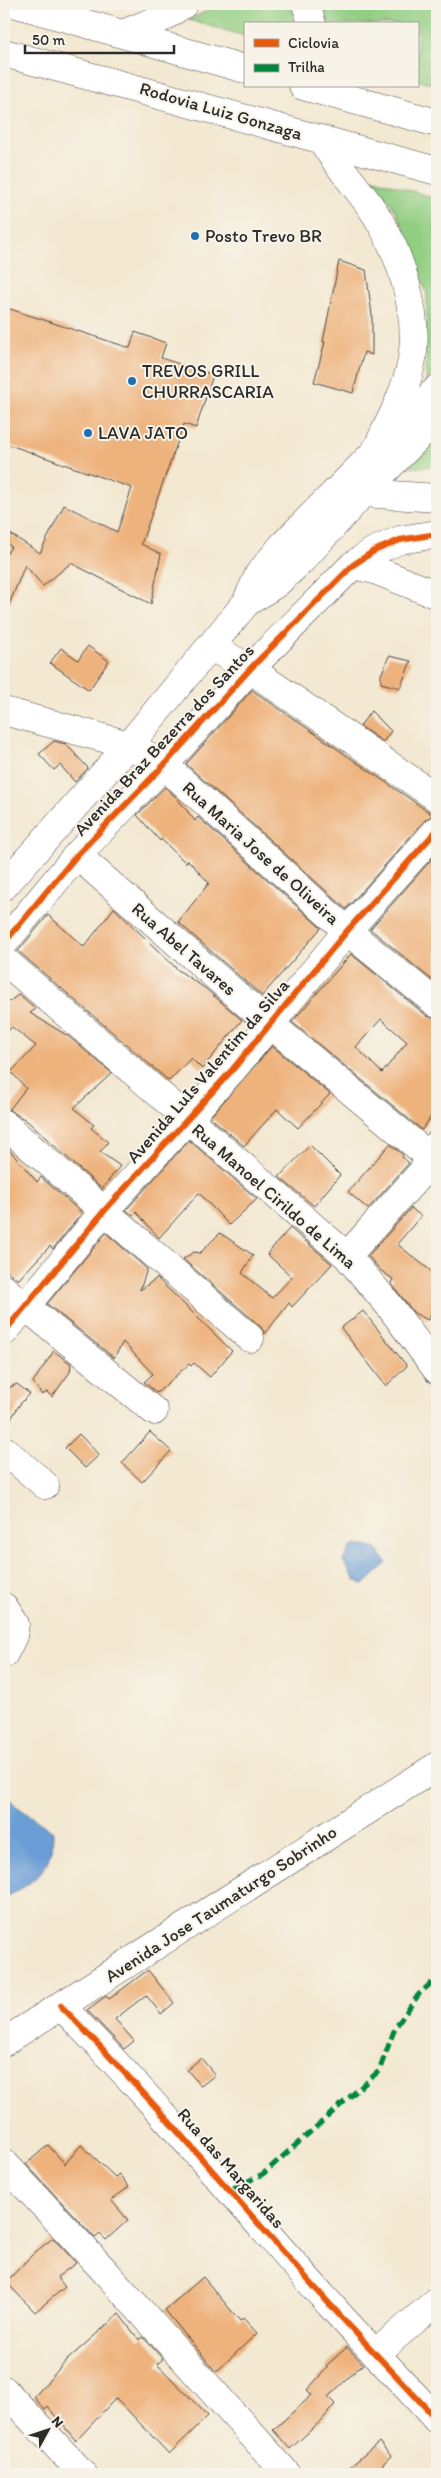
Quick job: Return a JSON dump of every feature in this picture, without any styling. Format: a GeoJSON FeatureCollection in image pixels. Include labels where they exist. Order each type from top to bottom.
{"type":"FeatureCollection","features":[{"type":"Feature","properties":{"kind":"main road"},"geometry":{"type":"LineString","coordinates":[[17,4],[125,33],[244,69]]}},
{"type":"Feature","properties":{"kind":"main road"},"geometry":{"type":"LineString","coordinates":[[125,33],[162,18],[184,4]]}},
{"type":"Feature","properties":{"kind":"main road"},"geometry":{"type":"LineString","coordinates":[[306,4],[311,22]]}},
{"type":"Feature","properties":{"kind":"main road","name":"Rodovia Luiz Gonzaga"},"geometry":{"type":"LineString","coordinates":[[4,53],[437,171]]}},
{"type":"Feature","properties":{"kind":"main road"},"geometry":{"type":"LineString","coordinates":[[315,88],[351,94],[437,123]]}},
{"type":"Feature","properties":{"kind":"main road"},"geometry":{"type":"LineString","coordinates":[[321,139],[338,167],[369,204],[393,245],[408,292],[413,334],[411,368],[402,395],[376,450]]}},
{"type":"Feature","properties":{"kind":"main road"},"geometry":{"type":"LineString","coordinates":[[246,603],[259,574],[283,545],[437,389]]}},
{"type":"Feature","properties":{"kind":"main road"},"geometry":{"type":"LineString","coordinates":[[246,603],[277,583],[296,566],[363,493],[437,418]]}},
{"type":"Feature","properties":{"kind":"main road"},"geometry":{"type":"LineString","coordinates":[[363,493],[437,498]]}},
{"type":"Feature","properties":{"kind":"main road","name":"Avenida Braz Bezerra dos Santos"},"geometry":{"type":"LineString","coordinates":[[4,943],[77,855],[164,765],[250,669],[353,565],[374,552],[400,540],[437,534]]}},
{"type":"Feature","properties":{"kind":"main road"},"geometry":{"type":"LineString","coordinates":[[353,565],[375,570],[437,595]]}},
{"type":"Feature","properties":{"kind":"main road","name":"Avenida Braz Bezerra dos Santos"},"geometry":{"type":"LineString","coordinates":[[4,886],[129,745],[246,603]]}},
{"type":"Feature","properties":{"kind":"main road"},"geometry":{"type":"LineString","coordinates":[[210,646],[250,669],[437,798]]}},
{"type":"Feature","properties":{"kind":"main road","name":"Rua Maria Jose de Oliveira"},"geometry":{"type":"LineString","coordinates":[[4,711],[129,745],[164,765],[347,931],[437,1004]]}},
{"type":"Feature","properties":{"kind":"main road","name":"Avenida LuIs Valentim da Silva"},"geometry":{"type":"LineString","coordinates":[[4,1332],[105,1210],[188,1121],[347,931],[437,830]]}},
{"type":"Feature","properties":{"kind":"main road","name":"Rua Abel Tavares"},"geometry":{"type":"LineString","coordinates":[[77,855],[270,1024],[434,1151]]}},
{"type":"Feature","properties":{"kind":"main road"},"geometry":{"type":"LineString","coordinates":[[4,893],[58,877]]}},
{"type":"Feature","properties":{"kind":"main road","name":"Rua Manoel Cirildo de Lima"},"geometry":{"type":"LineString","coordinates":[[4,960],[86,1028],[188,1121],[347,1256],[388,1304],[437,1370]]}},
{"type":"Feature","properties":{"kind":"main road"},"geometry":{"type":"LineString","coordinates":[[4,1124],[250,1338]]}},
{"type":"Feature","properties":{"kind":"main road"},"geometry":{"type":"LineString","coordinates":[[347,1256],[422,1172],[434,1151]]}},
{"type":"Feature","properties":{"kind":"main road"},"geometry":{"type":"LineString","coordinates":[[4,1289],[154,1411]]}},
{"type":"Feature","properties":{"kind":"main road"},"geometry":{"type":"LineString","coordinates":[[4,1450],[45,1485]]}},
{"type":"Feature","properties":{"kind":"main road"},"geometry":{"type":"LineString","coordinates":[[4,1607],[14,1624],[13,1636],[5,1653]]}},
{"type":"Feature","properties":{"kind":"main road","name":"Avenida Jose Taumaturgo Sobrinho"},"geometry":{"type":"LineString","coordinates":[[4,2042],[437,1766]]}},
{"type":"Feature","properties":{"kind":"main road","name":"Rua das Margaridas"},"geometry":{"type":"LineString","coordinates":[[61,2006],[116,2062],[208,2163],[375,2354],[437,2420]]}},
{"type":"Feature","properties":{"kind":"main road"},"geometry":{"type":"LineString","coordinates":[[4,2164],[102,2268],[287,2474]]}},
{"type":"Feature","properties":{"kind":"main road"},"geometry":{"type":"LineString","coordinates":[[375,2354],[437,2300]]}},
{"type":"Feature","properties":{"kind":"main road"},"geometry":{"type":"LineString","coordinates":[[4,2390],[83,2474]]}},
{"type":"Feature","properties":{"kind":"green space"},"geometry":{"type":"Polygon","coordinates":[[[221,4],[296,4],[301,22],[244,22],[244,36],[189,20],[221,4]]]}},
{"type":"Feature","properties":{"kind":"green space"},"geometry":{"type":"Polygon","coordinates":[[[312,4],[437,4],[437,85],[418,80],[418,22],[324,22],[312,4]]]}},
{"type":"Feature","properties":{"kind":"green space"},"geometry":{"type":"Polygon","coordinates":[[[372,178],[437,199],[437,364],[426,384],[427,294],[396,211],[372,178]]]}},
{"type":"Feature","properties":{"kind":"green space"},"geometry":{"type":"Polygon","coordinates":[[[437,435],[437,466],[408,468],[437,435]]]}},
{"type":"Feature","properties":{"kind":"water"},"geometry":{"type":"Polygon","coordinates":[[[358,1544],[377,1549],[387,1563],[364,1585],[354,1579],[343,1561],[350,1548],[358,1544]]]}},
{"type":"Feature","properties":{"kind":"water"},"geometry":{"type":"Polygon","coordinates":[[[4,1792],[15,1805],[53,1832],[50,1855],[46,1865],[33,1880],[4,1898],[4,1792]]]}},
{"type":"Feature","properties":{"kind":"building"},"geometry":{"type":"Polygon","coordinates":[[[339,261],[366,270],[372,315],[372,355],[364,352],[353,393],[314,382],[325,342],[323,342],[339,261]]]}},
{"type":"Feature","properties":{"kind":"building"},"geometry":{"type":"Polygon","coordinates":[[[4,307],[130,348],[135,332],[166,343],[161,358],[213,375],[196,428],[184,424],[141,544],[161,554],[151,604],[71,563],[43,586],[25,565],[4,617],[4,558],[11,547],[4,539],[4,530],[40,553],[64,505],[117,532],[132,488],[4,443],[4,307]]]}},
{"type":"Feature","properties":{"kind":"building"},"geometry":{"type":"Polygon","coordinates":[[[88,646],[109,661],[89,690],[50,663],[61,648],[78,660],[88,646]]]}},
{"type":"Feature","properties":{"kind":"building"},"geometry":{"type":"Polygon","coordinates":[[[389,656],[411,661],[400,688],[381,683],[381,675],[389,656]]]}},
{"type":"Feature","properties":{"kind":"building"},"geometry":{"type":"Polygon","coordinates":[[[252,690],[433,815],[425,820],[346,909],[186,764],[252,690]]]}},
{"type":"Feature","properties":{"kind":"building"},"geometry":{"type":"Polygon","coordinates":[[[371,711],[391,731],[383,742],[360,726],[371,711]]]}},
{"type":"Feature","properties":{"kind":"building"},"geometry":{"type":"Polygon","coordinates":[[[54,741],[66,744],[88,768],[75,782],[60,765],[54,770],[39,754],[54,741]]]}},
{"type":"Feature","properties":{"kind":"building"},"geometry":{"type":"Polygon","coordinates":[[[165,787],[177,798],[195,821],[198,817],[321,928],[262,996],[178,922],[209,883],[188,860],[186,863],[161,839],[160,841],[137,815],[165,787]]]}},
{"type":"Feature","properties":{"kind":"building"},"geometry":{"type":"Polygon","coordinates":[[[437,853],[437,984],[370,929],[437,853]]]}},
{"type":"Feature","properties":{"kind":"building"},"geometry":{"type":"Polygon","coordinates":[[[114,908],[178,970],[206,989],[242,1020],[202,1069],[191,1058],[169,1081],[18,951],[48,915],[84,947],[114,908]]]}},
{"type":"Feature","properties":{"kind":"building"},"geometry":{"type":"Polygon","coordinates":[[[351,954],[427,1016],[437,1019],[437,1108],[422,1130],[292,1022],[351,954]],[[381,1019],[356,1047],[382,1073],[407,1042],[381,1019]]]}},
{"type":"Feature","properties":{"kind":"building"},"geometry":{"type":"Polygon","coordinates":[[[19,994],[36,1009],[30,1013],[68,1036],[112,1073],[74,1108],[94,1125],[91,1128],[108,1142],[100,1152],[120,1166],[102,1189],[26,1120],[9,1110],[26,1088],[11,1072],[36,1046],[12,1027],[4,1035],[4,1006],[19,994]]]}},
{"type":"Feature","properties":{"kind":"building"},"geometry":{"type":"Polygon","coordinates":[[[272,1046],[330,1094],[298,1128],[277,1109],[244,1146],[210,1117],[272,1046]]]}},
{"type":"Feature","properties":{"kind":"building"},"geometry":{"type":"Polygon","coordinates":[[[189,1140],[257,1199],[229,1225],[199,1193],[159,1238],[136,1212],[133,1215],[126,1210],[189,1140]]]}},
{"type":"Feature","properties":{"kind":"building"},"geometry":{"type":"Polygon","coordinates":[[[4,1144],[37,1182],[41,1177],[82,1213],[53,1249],[50,1246],[18,1280],[4,1268],[4,1144]]]}},
{"type":"Feature","properties":{"kind":"building"},"geometry":{"type":"Polygon","coordinates":[[[390,1144],[409,1163],[368,1209],[348,1192],[390,1144]]]}},
{"type":"Feature","properties":{"kind":"building"},"geometry":{"type":"Polygon","coordinates":[[[310,1145],[340,1175],[314,1206],[279,1177],[310,1145]]]}},
{"type":"Feature","properties":{"kind":"building"},"geometry":{"type":"Polygon","coordinates":[[[411,1208],[421,1216],[397,1244],[437,1276],[437,1303],[428,1320],[414,1313],[391,1283],[393,1279],[380,1270],[368,1256],[411,1208]]]}},
{"type":"Feature","properties":{"kind":"building"},"geometry":{"type":"Polygon","coordinates":[[[290,1228],[332,1264],[292,1307],[289,1303],[265,1334],[260,1326],[183,1259],[194,1252],[200,1253],[220,1233],[253,1255],[242,1273],[272,1298],[292,1277],[267,1254],[290,1228]]]}},
{"type":"Feature","properties":{"kind":"building"},"geometry":{"type":"Polygon","coordinates":[[[106,1233],[147,1269],[140,1290],[157,1278],[232,1351],[210,1377],[194,1363],[191,1366],[189,1364],[157,1393],[144,1382],[153,1374],[123,1342],[114,1358],[47,1304],[106,1233]]]}},
{"type":"Feature","properties":{"kind":"building"},"geometry":{"type":"Polygon","coordinates":[[[363,1311],[407,1366],[386,1386],[341,1328],[363,1311]]]}},
{"type":"Feature","properties":{"kind":"building"},"geometry":{"type":"Polygon","coordinates":[[[54,1351],[71,1364],[70,1372],[52,1397],[47,1392],[42,1395],[33,1382],[54,1351]]]}},
{"type":"Feature","properties":{"kind":"building"},"geometry":{"type":"Polygon","coordinates":[[[17,1384],[30,1394],[20,1404],[4,1430],[4,1390],[17,1384]]]}},
{"type":"Feature","properties":{"kind":"building"},"geometry":{"type":"Polygon","coordinates":[[[150,1432],[171,1451],[142,1482],[122,1463],[150,1432]]]}},
{"type":"Feature","properties":{"kind":"building"},"geometry":{"type":"Polygon","coordinates":[[[79,1434],[99,1455],[85,1468],[65,1448],[79,1434]]]}},
{"type":"Feature","properties":{"kind":"building"},"geometry":{"type":"Polygon","coordinates":[[[148,1970],[174,2003],[161,2014],[146,1995],[115,2019],[134,2041],[124,2049],[87,2010],[106,1996],[109,1999],[148,1970]]]}},
{"type":"Feature","properties":{"kind":"building"},"geometry":{"type":"Polygon","coordinates":[[[201,2058],[215,2075],[201,2086],[187,2070],[201,2058]]]}},
{"type":"Feature","properties":{"kind":"building"},"geometry":{"type":"Polygon","coordinates":[[[48,2145],[65,2164],[81,2145],[115,2177],[119,2174],[129,2187],[111,2200],[128,2220],[106,2240],[100,2234],[95,2238],[26,2164],[48,2145]]]}},
{"type":"Feature","properties":{"kind":"building"},"geometry":{"type":"Polygon","coordinates":[[[53,2238],[76,2263],[57,2277],[65,2287],[35,2312],[6,2282],[33,2254],[53,2238]]]}},
{"type":"Feature","properties":{"kind":"building"},"geometry":{"type":"Polygon","coordinates":[[[203,2277],[240,2321],[243,2318],[257,2333],[216,2372],[165,2310],[203,2277]]]}},
{"type":"Feature","properties":{"kind":"building"},"geometry":{"type":"Polygon","coordinates":[[[119,2314],[139,2340],[143,2337],[163,2359],[157,2364],[208,2416],[169,2454],[116,2398],[76,2441],[48,2407],[45,2410],[34,2397],[67,2360],[119,2314]]]}},
{"type":"Feature","properties":{"kind":"building"},"geometry":{"type":"Polygon","coordinates":[[[347,2347],[363,2364],[328,2397],[335,2404],[323,2419],[290,2449],[273,2430],[312,2395],[307,2390],[327,2368],[326,2366],[347,2347]]]}},
{"type":"Feature","properties":{"kind":"building"},"geometry":{"type":"Polygon","coordinates":[[[379,2442],[391,2456],[382,2465],[390,2474],[342,2474],[379,2442]]]}},
{"type":"Feature","properties":{"kind":"marked path"},"geometry":{"type":"LineString","coordinates":[[231,2189],[263,2174],[379,2071],[395,2028],[419,1994],[437,1978]]}},
{"type":"Feature","properties":{"kind":"cycle path"},"geometry":{"type":"LineString","coordinates":[[4,943],[77,855],[164,765],[250,669],[353,565],[374,551],[400,540],[437,534]]}},
{"type":"Feature","properties":{"kind":"cycle path"},"geometry":{"type":"LineString","coordinates":[[4,1332],[105,1210],[233,1069],[347,931],[437,830]]}},
{"type":"Feature","properties":{"kind":"cycle path"},"geometry":{"type":"LineString","coordinates":[[61,2006],[131,2080],[334,2309],[437,2420]]}},
{"type":"Feature","properties":{"kind":"place","name":"Posto Trevo BR"},"geometry":{"type":"Point","coordinates":[195,236]}},
{"type":"Feature","properties":{"kind":"place","name":"TREVOS GRILL CHURRASCARIA"},"geometry":{"type":"Point","coordinates":[132,381]}},
{"type":"Feature","properties":{"kind":"place","name":"LAVA JATO"},"geometry":{"type":"Point","coordinates":[88,433]}}]}
